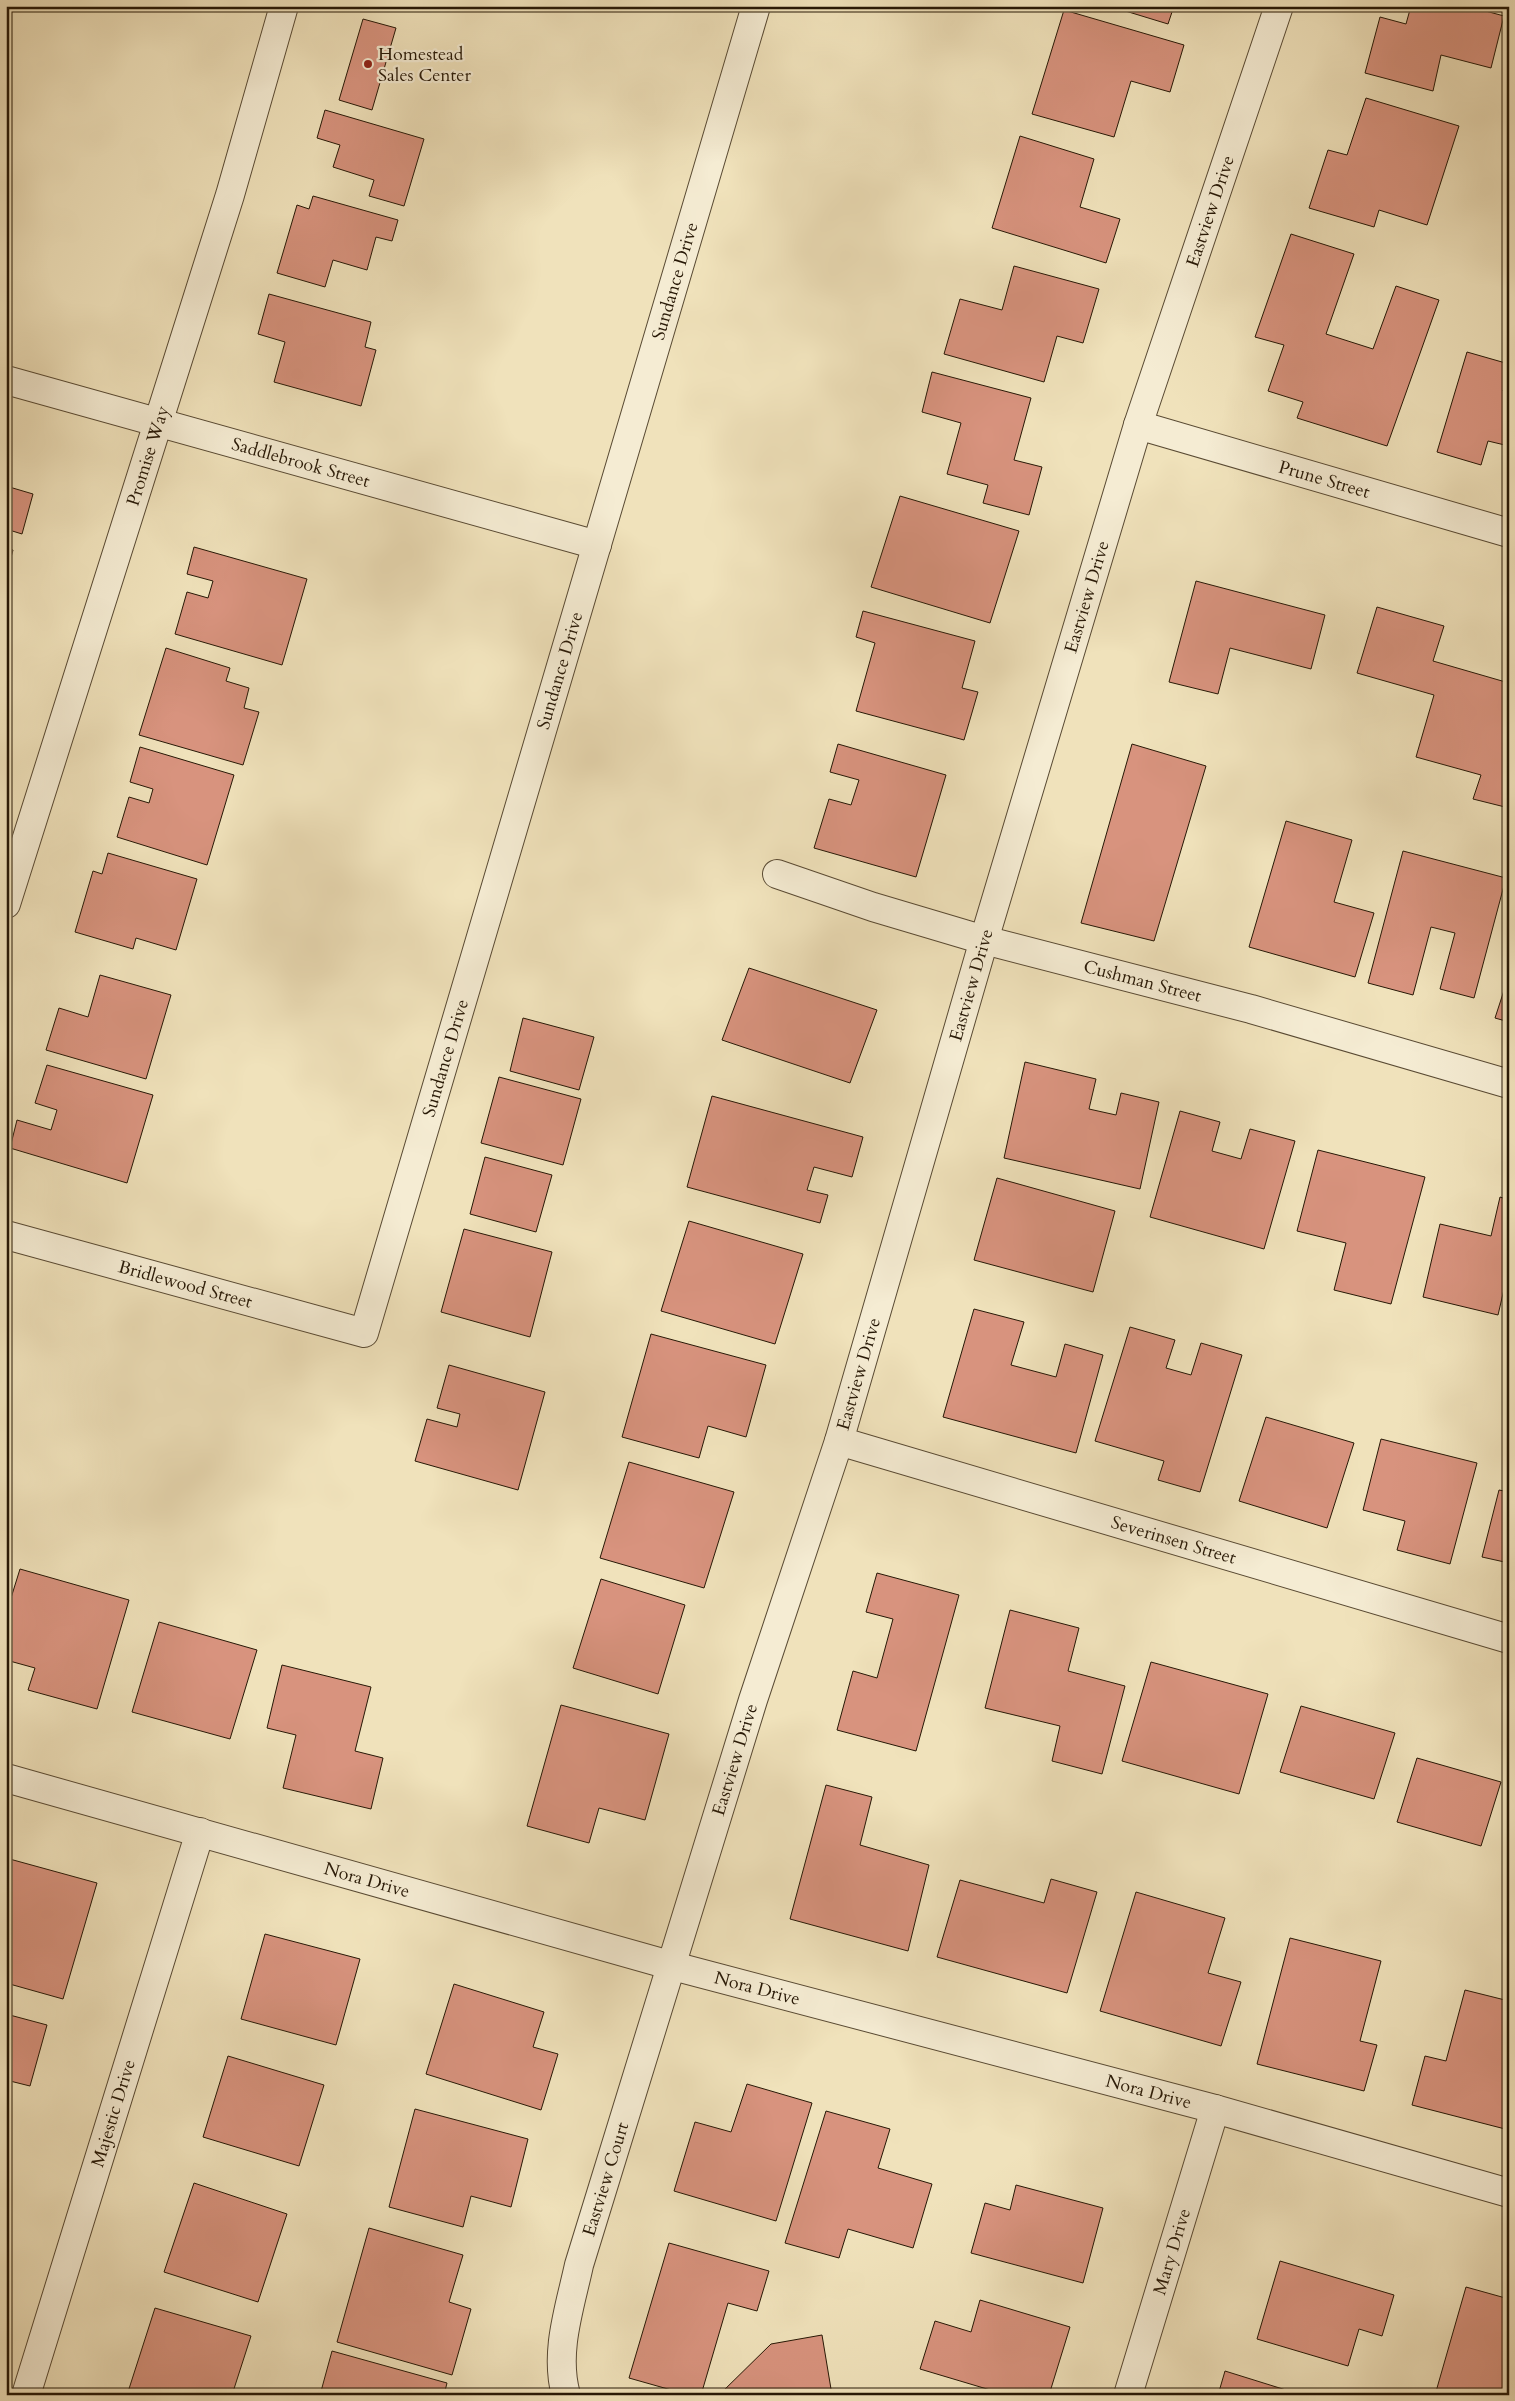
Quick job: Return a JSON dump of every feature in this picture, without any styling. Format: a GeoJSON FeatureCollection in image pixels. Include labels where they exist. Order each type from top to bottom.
{"type":"FeatureCollection","features":[{"type":"Feature","properties":{"kind":"street","name":"Promise Way"},"geometry":{"type":"LineString","coordinates":[[6,904],[230,195],[284,6]]}},
{"type":"Feature","properties":{"kind":"street","name":"Sundance Drive"},"geometry":{"type":"LineString","coordinates":[[364,1333],[756,6]]}},
{"type":"Feature","properties":{"kind":"street","name":"Eastview Drive"},"geometry":{"type":"LineString","coordinates":[[673,1966],[753,1700],[839,1441],[984,940],[1138,425],[1279,6]]}},
{"type":"Feature","properties":{"kind":"street","name":"Saddlebrook Street"},"geometry":{"type":"LineString","coordinates":[[6,380],[597,546]]}},
{"type":"Feature","properties":{"kind":"street","name":"Prune Street"},"geometry":{"type":"LineString","coordinates":[[1138,425],[1509,533]]}},
{"type":"Feature","properties":{"kind":"street","name":"Cushman Street"},"geometry":{"type":"LineString","coordinates":[[777,874],[873,907],[984,940],[1251,1009],[1509,1084]]}},
{"type":"Feature","properties":{"kind":"street","name":"Bridlewood Street"},"geometry":{"type":"LineString","coordinates":[[6,1235],[364,1333]]}},
{"type":"Feature","properties":{"kind":"street","name":"Severinsen Street"},"geometry":{"type":"LineString","coordinates":[[839,1441],[1509,1639]]}},
{"type":"Feature","properties":{"kind":"street","name":"Nora Drive"},"geometry":{"type":"LineString","coordinates":[[6,1778],[673,1966],[1215,2108],[1509,2193]]}},
{"type":"Feature","properties":{"kind":"street","name":"Majestic Drive"},"geometry":{"type":"LineString","coordinates":[[26,2395],[200,1832]]}},
{"type":"Feature","properties":{"kind":"street","name":"Eastview Court"},"geometry":{"type":"LineString","coordinates":[[566,2395],[562,2381],[563,2336],[580,2265],[673,1966]]}},
{"type":"Feature","properties":{"kind":"street","name":"Mary Drive"},"geometry":{"type":"LineString","coordinates":[[1128,2395],[1215,2108]]}},
{"type":"Feature","properties":{"kind":"building"},"geometry":{"type":"Polygon","coordinates":[[[1109,6],[1174,6],[1168,24],[1109,6]]]}},
{"type":"Feature","properties":{"kind":"building"},"geometry":{"type":"Polygon","coordinates":[[[1411,6],[1467,6],[1504,16],[1491,68],[1441,55],[1433,91],[1365,73],[1380,17],[1406,24],[1411,6]]]}},
{"type":"Feature","properties":{"kind":"building"},"geometry":{"type":"Polygon","coordinates":[[[1064,10],[1184,45],[1170,92],[1131,81],[1114,137],[1032,114],[1064,10]]]}},
{"type":"Feature","properties":{"kind":"building","name":"Homestead Sales Center"},"geometry":{"type":"Polygon","coordinates":[[[363,19],[396,28],[372,110],[339,100],[363,19]]]}},
{"type":"Feature","properties":{"kind":"building"},"geometry":{"type":"Polygon","coordinates":[[[1366,98],[1459,126],[1427,225],[1379,210],[1374,227],[1309,208],[1328,150],[1347,155],[1366,98]]]}},
{"type":"Feature","properties":{"kind":"building"},"geometry":{"type":"Polygon","coordinates":[[[325,110],[424,139],[404,206],[369,196],[374,180],[333,167],[340,145],[317,138],[325,110]]]}},
{"type":"Feature","properties":{"kind":"building"},"geometry":{"type":"Polygon","coordinates":[[[1020,136],[1094,159],[1080,207],[1120,219],[1106,263],[992,228],[1020,136]]]}},
{"type":"Feature","properties":{"kind":"building"},"geometry":{"type":"Polygon","coordinates":[[[313,196],[398,220],[392,241],[376,237],[367,270],[333,260],[325,287],[277,273],[297,205],[309,209],[313,196]]]}},
{"type":"Feature","properties":{"kind":"building"},"geometry":{"type":"Polygon","coordinates":[[[1291,234],[1354,254],[1326,334],[1373,349],[1396,286],[1439,300],[1387,446],[1297,418],[1303,402],[1268,391],[1284,345],[1255,337],[1291,234]]]}},
{"type":"Feature","properties":{"kind":"building"},"geometry":{"type":"Polygon","coordinates":[[[1014,266],[1099,289],[1083,343],[1057,336],[1044,382],[944,354],[960,299],[1002,310],[1014,266]]]}},
{"type":"Feature","properties":{"kind":"building"},"geometry":{"type":"Polygon","coordinates":[[[269,294],[371,322],[365,347],[376,350],[361,406],[274,382],[285,342],[258,334],[269,294]]]}},
{"type":"Feature","properties":{"kind":"building"},"geometry":{"type":"Polygon","coordinates":[[[1467,352],[1509,364],[1509,373],[1503,391],[1509,392],[1509,446],[1488,441],[1481,465],[1437,452],[1467,352]]]}},
{"type":"Feature","properties":{"kind":"building"},"geometry":{"type":"Polygon","coordinates":[[[932,372],[1031,398],[1014,460],[1042,467],[1029,515],[983,503],[988,485],[947,474],[961,423],[922,412],[932,372]]]}},
{"type":"Feature","properties":{"kind":"building"},"geometry":{"type":"Polygon","coordinates":[[[6,486],[33,494],[22,534],[6,529],[6,486]]]}},
{"type":"Feature","properties":{"kind":"building"},"geometry":{"type":"Polygon","coordinates":[[[900,496],[1019,531],[990,623],[871,587],[900,496]]]}},
{"type":"Feature","properties":{"kind":"building"},"geometry":{"type":"Polygon","coordinates":[[[194,547],[307,579],[282,665],[175,634],[187,592],[208,598],[213,581],[187,574],[194,547]]]}},
{"type":"Feature","properties":{"kind":"building"},"geometry":{"type":"Polygon","coordinates":[[[6,548],[13,550],[6,576],[6,548]]]}},
{"type":"Feature","properties":{"kind":"building"},"geometry":{"type":"Polygon","coordinates":[[[1196,581],[1325,615],[1311,669],[1230,648],[1218,694],[1169,682],[1196,581]]]}},
{"type":"Feature","properties":{"kind":"building"},"geometry":{"type":"Polygon","coordinates":[[[1377,607],[1444,626],[1433,661],[1509,683],[1509,808],[1473,799],[1481,775],[1416,757],[1434,695],[1357,673],[1377,607]]]}},
{"type":"Feature","properties":{"kind":"building"},"geometry":{"type":"Polygon","coordinates":[[[863,611],[975,641],[962,688],[978,692],[964,740],[856,711],[875,643],[856,637],[863,611]]]}},
{"type":"Feature","properties":{"kind":"building"},"geometry":{"type":"Polygon","coordinates":[[[166,648],[230,668],[226,681],[249,688],[244,708],[259,712],[243,765],[139,735],[166,648]]]}},
{"type":"Feature","properties":{"kind":"building"},"geometry":{"type":"Polygon","coordinates":[[[838,744],[946,775],[916,877],[814,848],[829,799],[851,805],[859,780],[830,772],[838,744]]]}},
{"type":"Feature","properties":{"kind":"building"},"geometry":{"type":"Polygon","coordinates":[[[1132,744],[1206,766],[1154,941],[1081,923],[1132,744]]]}},
{"type":"Feature","properties":{"kind":"building"},"geometry":{"type":"Polygon","coordinates":[[[140,747],[234,775],[207,865],[117,837],[129,797],[149,803],[153,789],[130,782],[140,747]]]}},
{"type":"Feature","properties":{"kind":"building"},"geometry":{"type":"Polygon","coordinates":[[[1286,821],[1352,840],[1334,902],[1374,913],[1355,977],[1249,947],[1286,821]]]}},
{"type":"Feature","properties":{"kind":"building"},"geometry":{"type":"Polygon","coordinates":[[[1403,851],[1506,878],[1474,998],[1440,989],[1455,933],[1431,927],[1413,995],[1368,983],[1403,851]]]}},
{"type":"Feature","properties":{"kind":"building"},"geometry":{"type":"Polygon","coordinates":[[[108,853],[197,879],[176,950],[136,938],[133,949],[75,932],[93,871],[102,874],[108,853]]]}},
{"type":"Feature","properties":{"kind":"building"},"geometry":{"type":"Polygon","coordinates":[[[749,968],[877,1010],[850,1083],[722,1040],[749,968]]]}},
{"type":"Feature","properties":{"kind":"building"},"geometry":{"type":"Polygon","coordinates":[[[100,975],[171,995],[146,1079],[46,1050],[59,1008],[88,1017],[100,975]]]}},
{"type":"Feature","properties":{"kind":"building"},"geometry":{"type":"Polygon","coordinates":[[[1509,975],[1509,1022],[1495,1018],[1509,975]]]}},
{"type":"Feature","properties":{"kind":"building"},"geometry":{"type":"Polygon","coordinates":[[[523,1018],[594,1037],[579,1090],[510,1071],[523,1018]]]}},
{"type":"Feature","properties":{"kind":"building"},"geometry":{"type":"Polygon","coordinates":[[[1025,1062],[1096,1079],[1089,1109],[1116,1115],[1121,1093],[1159,1102],[1140,1189],[1004,1158],[1025,1062]]]}},
{"type":"Feature","properties":{"kind":"building"},"geometry":{"type":"Polygon","coordinates":[[[47,1065],[153,1095],[127,1183],[10,1148],[17,1120],[51,1130],[57,1110],[35,1103],[47,1065]]]}},
{"type":"Feature","properties":{"kind":"building"},"geometry":{"type":"Polygon","coordinates":[[[499,1077],[581,1099],[563,1165],[481,1143],[499,1077]]]}},
{"type":"Feature","properties":{"kind":"building"},"geometry":{"type":"Polygon","coordinates":[[[712,1096],[863,1137],[852,1177],[814,1167],[807,1190],[828,1195],[820,1223],[687,1187],[712,1096]]]}},
{"type":"Feature","properties":{"kind":"building"},"geometry":{"type":"Polygon","coordinates":[[[1180,1111],[1220,1122],[1212,1151],[1241,1159],[1250,1129],[1295,1141],[1264,1249],[1150,1217],[1180,1111]]]}},
{"type":"Feature","properties":{"kind":"building"},"geometry":{"type":"Polygon","coordinates":[[[1318,1150],[1425,1177],[1391,1304],[1334,1290],[1346,1243],[1297,1231],[1318,1150]]]}},
{"type":"Feature","properties":{"kind":"building"},"geometry":{"type":"Polygon","coordinates":[[[485,1157],[552,1175],[536,1232],[470,1214],[485,1157]]]}},
{"type":"Feature","properties":{"kind":"building"},"geometry":{"type":"Polygon","coordinates":[[[997,1178],[1115,1211],[1093,1292],[974,1260],[997,1178]]]}},
{"type":"Feature","properties":{"kind":"building"},"geometry":{"type":"Polygon","coordinates":[[[1500,1197],[1509,1200],[1509,1268],[1498,1315],[1423,1297],[1440,1224],[1491,1236],[1500,1197]]]}},
{"type":"Feature","properties":{"kind":"building"},"geometry":{"type":"Polygon","coordinates":[[[689,1221],[803,1254],[775,1344],[661,1311],[689,1221]]]}},
{"type":"Feature","properties":{"kind":"building"},"geometry":{"type":"Polygon","coordinates":[[[464,1229],[552,1252],[530,1337],[441,1312],[464,1229]]]}},
{"type":"Feature","properties":{"kind":"building"},"geometry":{"type":"Polygon","coordinates":[[[974,1309],[1024,1322],[1011,1365],[1056,1377],[1065,1344],[1103,1355],[1076,1453],[943,1417],[974,1309]]]}},
{"type":"Feature","properties":{"kind":"building"},"geometry":{"type":"Polygon","coordinates":[[[1130,1327],[1175,1340],[1166,1368],[1191,1375],[1201,1343],[1242,1355],[1200,1492],[1158,1480],[1164,1461],[1095,1441],[1130,1327]]]}},
{"type":"Feature","properties":{"kind":"building"},"geometry":{"type":"Polygon","coordinates":[[[651,1334],[766,1365],[746,1437],[708,1426],[699,1458],[622,1437],[651,1334]]]}},
{"type":"Feature","properties":{"kind":"building"},"geometry":{"type":"Polygon","coordinates":[[[449,1365],[545,1392],[518,1490],[415,1461],[427,1419],[457,1427],[460,1414],[437,1408],[449,1365]]]}},
{"type":"Feature","properties":{"kind":"building"},"geometry":{"type":"Polygon","coordinates":[[[1266,1417],[1354,1443],[1327,1528],[1239,1501],[1266,1417]]]}},
{"type":"Feature","properties":{"kind":"building"},"geometry":{"type":"Polygon","coordinates":[[[1381,1439],[1477,1463],[1450,1564],[1397,1550],[1405,1521],[1363,1510],[1381,1439]]]}},
{"type":"Feature","properties":{"kind":"building"},"geometry":{"type":"Polygon","coordinates":[[[629,1462],[734,1492],[704,1588],[600,1558],[629,1462]]]}},
{"type":"Feature","properties":{"kind":"building"},"geometry":{"type":"Polygon","coordinates":[[[1499,1490],[1509,1492],[1509,1563],[1482,1557],[1499,1490]]]}},
{"type":"Feature","properties":{"kind":"building"},"geometry":{"type":"Polygon","coordinates":[[[20,1569],[129,1600],[97,1709],[28,1690],[35,1668],[6,1660],[6,1614],[20,1569]]]}},
{"type":"Feature","properties":{"kind":"building"},"geometry":{"type":"Polygon","coordinates":[[[877,1573],[959,1595],[916,1751],[837,1730],[853,1671],[877,1678],[893,1619],[866,1612],[877,1573]]]}},
{"type":"Feature","properties":{"kind":"building"},"geometry":{"type":"Polygon","coordinates":[[[601,1579],[685,1605],[658,1694],[573,1668],[601,1579]]]}},
{"type":"Feature","properties":{"kind":"building"},"geometry":{"type":"Polygon","coordinates":[[[1010,1610],[1079,1628],[1068,1671],[1125,1686],[1102,1774],[1052,1761],[1060,1726],[985,1708],[1010,1610]]]}},
{"type":"Feature","properties":{"kind":"building"},"geometry":{"type":"Polygon","coordinates":[[[159,1622],[257,1650],[230,1739],[132,1712],[159,1622]]]}},
{"type":"Feature","properties":{"kind":"building"},"geometry":{"type":"Polygon","coordinates":[[[1151,1662],[1268,1694],[1239,1794],[1122,1761],[1151,1662]]]}},
{"type":"Feature","properties":{"kind":"building"},"geometry":{"type":"Polygon","coordinates":[[[282,1665],[371,1687],[355,1751],[383,1758],[371,1809],[283,1788],[296,1735],[267,1728],[282,1665]]]}},
{"type":"Feature","properties":{"kind":"building"},"geometry":{"type":"Polygon","coordinates":[[[561,1705],[669,1734],[645,1820],[599,1808],[589,1843],[527,1826],[561,1705]]]}},
{"type":"Feature","properties":{"kind":"building"},"geometry":{"type":"Polygon","coordinates":[[[1301,1706],[1395,1733],[1374,1799],[1280,1772],[1301,1706]]]}},
{"type":"Feature","properties":{"kind":"building"},"geometry":{"type":"Polygon","coordinates":[[[1417,1758],[1501,1782],[1481,1846],[1397,1822],[1417,1758]]]}},
{"type":"Feature","properties":{"kind":"building"},"geometry":{"type":"Polygon","coordinates":[[[826,1785],[872,1797],[860,1845],[929,1865],[908,1951],[790,1919],[826,1785]]]}},
{"type":"Feature","properties":{"kind":"building"},"geometry":{"type":"Polygon","coordinates":[[[6,1858],[97,1883],[63,1999],[6,1983],[6,1858]]]}},
{"type":"Feature","properties":{"kind":"building"},"geometry":{"type":"Polygon","coordinates":[[[1051,1879],[1097,1892],[1067,1993],[937,1957],[960,1880],[1044,1903],[1051,1879]]]}},
{"type":"Feature","properties":{"kind":"building"},"geometry":{"type":"Polygon","coordinates":[[[1136,1892],[1225,1918],[1208,1973],[1241,1982],[1221,2046],[1100,2011],[1136,1892]]]}},
{"type":"Feature","properties":{"kind":"building"},"geometry":{"type":"Polygon","coordinates":[[[265,1934],[360,1959],[336,2045],[241,2019],[265,1934]]]}},
{"type":"Feature","properties":{"kind":"building"},"geometry":{"type":"Polygon","coordinates":[[[1290,1938],[1381,1961],[1360,2041],[1377,2045],[1364,2091],[1257,2064],[1290,1938]]]}},
{"type":"Feature","properties":{"kind":"building"},"geometry":{"type":"Polygon","coordinates":[[[454,1984],[544,2012],[533,2047],[558,2054],[541,2110],[426,2074],[454,1984]]]}},
{"type":"Feature","properties":{"kind":"building"},"geometry":{"type":"Polygon","coordinates":[[[1465,1990],[1509,2001],[1509,2130],[1412,2105],[1425,2056],[1446,2061],[1465,1990]]]}},
{"type":"Feature","properties":{"kind":"building"},"geometry":{"type":"Polygon","coordinates":[[[6,2014],[47,2025],[30,2086],[6,2080],[6,2014]]]}},
{"type":"Feature","properties":{"kind":"building"},"geometry":{"type":"Polygon","coordinates":[[[228,2056],[324,2085],[299,2166],[203,2137],[228,2056]]]}},
{"type":"Feature","properties":{"kind":"building"},"geometry":{"type":"Polygon","coordinates":[[[747,2084],[812,2103],[776,2221],[674,2191],[695,2122],[731,2132],[747,2084]]]}},
{"type":"Feature","properties":{"kind":"building"},"geometry":{"type":"Polygon","coordinates":[[[415,2109],[528,2139],[511,2207],[471,2196],[463,2227],[389,2207],[415,2109]]]}},
{"type":"Feature","properties":{"kind":"building"},"geometry":{"type":"Polygon","coordinates":[[[826,2111],[890,2129],[878,2168],[932,2184],[913,2248],[848,2229],[839,2258],[785,2243],[826,2111]]]}},
{"type":"Feature","properties":{"kind":"building"},"geometry":{"type":"Polygon","coordinates":[[[194,2183],[287,2214],[258,2302],[164,2272],[194,2183]]]}},
{"type":"Feature","properties":{"kind":"building"},"geometry":{"type":"Polygon","coordinates":[[[1016,2185],[1103,2208],[1083,2283],[971,2253],[985,2203],[1010,2210],[1016,2185]]]}},
{"type":"Feature","properties":{"kind":"building"},"geometry":{"type":"Polygon","coordinates":[[[369,2228],[463,2255],[449,2302],[471,2309],[452,2375],[337,2342],[369,2228]]]}},
{"type":"Feature","properties":{"kind":"building"},"geometry":{"type":"Polygon","coordinates":[[[669,2243],[769,2271],[757,2311],[728,2303],[701,2395],[689,2395],[629,2378],[669,2243]]]}},
{"type":"Feature","properties":{"kind":"building"},"geometry":{"type":"Polygon","coordinates":[[[1280,2261],[1394,2295],[1382,2336],[1359,2329],[1348,2366],[1257,2339],[1280,2261]]]}},
{"type":"Feature","properties":{"kind":"building"},"geometry":{"type":"Polygon","coordinates":[[[1466,2287],[1509,2299],[1509,2395],[1435,2395],[1466,2287]]]}},
{"type":"Feature","properties":{"kind":"building"},"geometry":{"type":"Polygon","coordinates":[[[980,2300],[1070,2327],[1049,2395],[996,2395],[997,2392],[920,2369],[935,2321],[971,2332],[980,2300]]]}},
{"type":"Feature","properties":{"kind":"building"},"geometry":{"type":"Polygon","coordinates":[[[155,2308],[251,2336],[232,2395],[127,2395],[155,2308]]]}},
{"type":"Feature","properties":{"kind":"building"},"geometry":{"type":"Polygon","coordinates":[[[822,2335],[832,2395],[719,2395],[771,2344],[822,2335]]]}},
{"type":"Feature","properties":{"kind":"building"},"geometry":{"type":"Polygon","coordinates":[[[332,2351],[447,2383],[444,2395],[320,2395],[332,2351]]]}},
{"type":"Feature","properties":{"kind":"building"},"geometry":{"type":"Polygon","coordinates":[[[1225,2371],[1302,2395],[1218,2395],[1225,2371]]]}},
{"type":"Feature","properties":{"kind":"place","name":"Homestead Sales Center"},"geometry":{"type":"Point","coordinates":[368,64]}}]}
